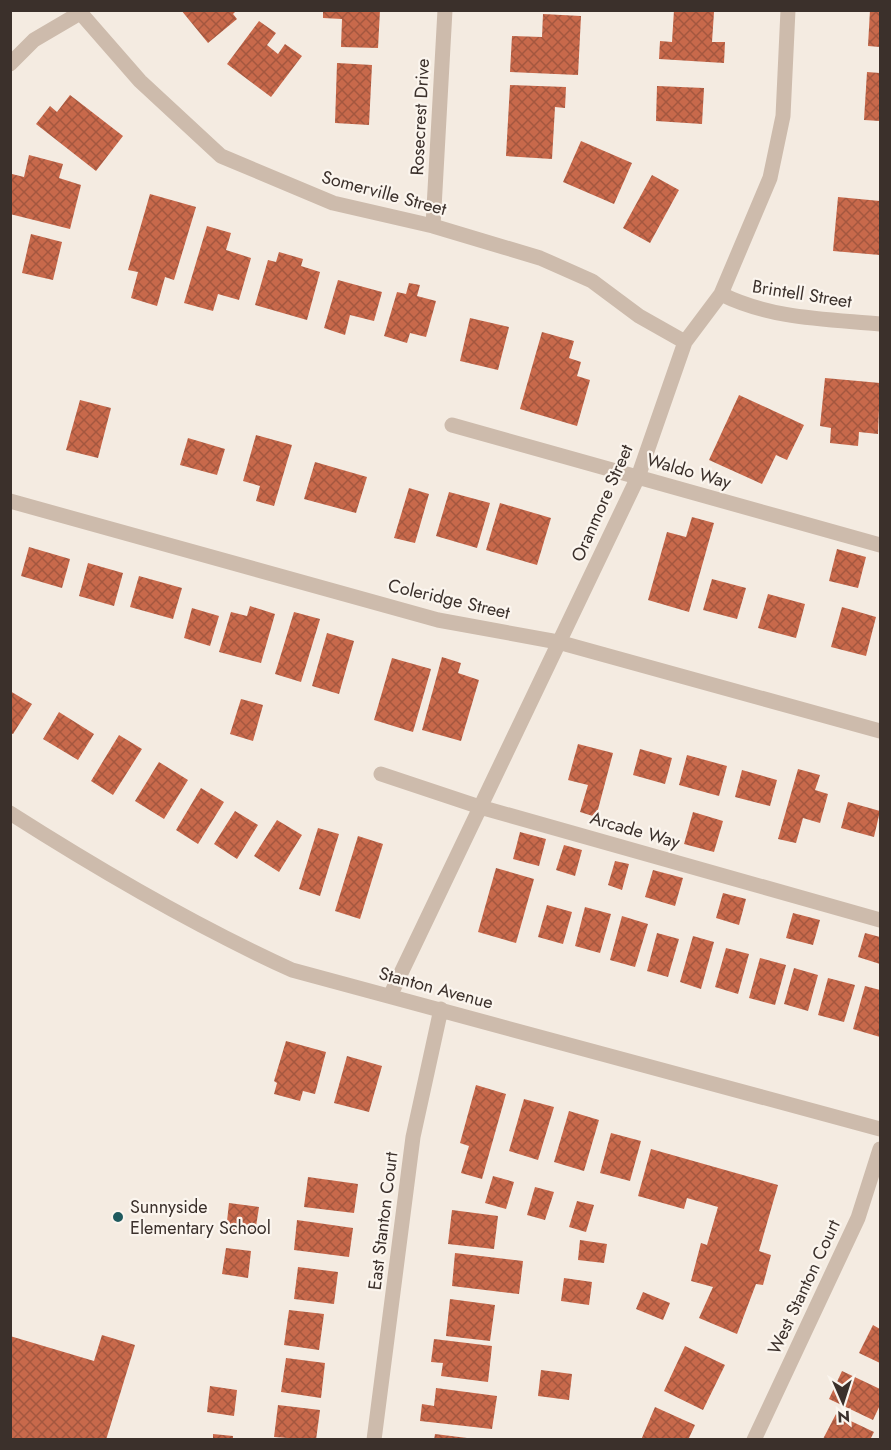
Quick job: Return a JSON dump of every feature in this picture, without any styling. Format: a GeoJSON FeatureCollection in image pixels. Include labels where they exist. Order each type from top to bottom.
{"type":"FeatureCollection","features":[{"type":"Feature","properties":{"kind":"street","name":"Rosecrest Drive"},"geometry":{"type":"LineString","coordinates":[[433,226],[445,10]]}},
{"type":"Feature","properties":{"kind":"street","name":"Oranmore Street"},"geometry":{"type":"LineString","coordinates":[[390,996],[638,477],[685,342],[721,294],[770,178],[783,116],[788,10]]}},
{"type":"Feature","properties":{"kind":"street","name":"Somerville Street"},"geometry":{"type":"LineString","coordinates":[[79,12],[140,81],[221,156],[333,203],[433,226],[540,258],[592,281],[639,316],[685,342]]}},
{"type":"Feature","properties":{"kind":"street"},"geometry":{"type":"LineString","coordinates":[[10,64],[34,40],[79,12]]}},
{"type":"Feature","properties":{"kind":"street","name":"Brintell Street"},"geometry":{"type":"LineString","coordinates":[[721,294],[746,307],[770,312],[880,324]]}},
{"type":"Feature","properties":{"kind":"street","name":"Waldo Way"},"geometry":{"type":"LineString","coordinates":[[452,425],[880,545]]}},
{"type":"Feature","properties":{"kind":"street","name":"Coleridge Street"},"geometry":{"type":"LineString","coordinates":[[10,501],[438,620],[558,642],[880,731]]}},
{"type":"Feature","properties":{"kind":"street","name":"Arcade Way"},"geometry":{"type":"LineString","coordinates":[[381,774],[480,807],[880,920]]}},
{"type":"Feature","properties":{"kind":"street","name":"Stanton Avenue"},"geometry":{"type":"LineString","coordinates":[[10,813],[101,871],[232,943],[292,970],[880,1129]]}},
{"type":"Feature","properties":{"kind":"street","name":"East Stanton Court"},"geometry":{"type":"LineString","coordinates":[[374,1440],[413,1137],[441,1010]]}},
{"type":"Feature","properties":{"kind":"street","name":"West Stanton Court"},"geometry":{"type":"LineString","coordinates":[[754,1440],[858,1218],[880,1149]]}},
{"type":"Feature","properties":{"kind":"building"},"geometry":{"type":"Polygon","coordinates":[[[181,10],[237,10],[233,14],[237,19],[208,43],[181,10]]]}},
{"type":"Feature","properties":{"kind":"building"},"geometry":{"type":"Polygon","coordinates":[[[323,10],[380,10],[378,48],[341,47],[342,19],[323,18],[323,10]]]}},
{"type":"Feature","properties":{"kind":"building"},"geometry":{"type":"Polygon","coordinates":[[[674,10],[714,12],[712,42],[725,42],[724,63],[659,59],[660,41],[672,42],[674,10]]]}},
{"type":"Feature","properties":{"kind":"building"},"geometry":{"type":"Polygon","coordinates":[[[870,10],[880,10],[880,47],[868,46],[870,10]]]}},
{"type":"Feature","properties":{"kind":"building"},"geometry":{"type":"Polygon","coordinates":[[[543,14],[581,16],[578,75],[510,72],[512,36],[542,37],[543,14]]]}},
{"type":"Feature","properties":{"kind":"building"},"geometry":{"type":"Polygon","coordinates":[[[259,21],[276,33],[267,45],[278,54],[285,44],[302,56],[271,97],[227,64],[259,21]]]}},
{"type":"Feature","properties":{"kind":"building"},"geometry":{"type":"Polygon","coordinates":[[[337,63],[372,65],[369,125],[335,123],[337,63]]]}},
{"type":"Feature","properties":{"kind":"building"},"geometry":{"type":"Polygon","coordinates":[[[867,72],[880,73],[880,121],[864,120],[867,72]]]}},
{"type":"Feature","properties":{"kind":"building"},"geometry":{"type":"Polygon","coordinates":[[[510,85],[566,87],[565,108],[555,107],[552,159],[506,156],[510,85]]]}},
{"type":"Feature","properties":{"kind":"building"},"geometry":{"type":"Polygon","coordinates":[[[657,86],[704,88],[702,124],[656,121],[657,86]]]}},
{"type":"Feature","properties":{"kind":"building"},"geometry":{"type":"Polygon","coordinates":[[[70,95],[123,136],[96,171],[36,124],[50,106],[57,112],[70,95]]]}},
{"type":"Feature","properties":{"kind":"building"},"geometry":{"type":"Polygon","coordinates":[[[581,141],[632,163],[614,204],[563,182],[581,141]]]}},
{"type":"Feature","properties":{"kind":"building"},"geometry":{"type":"Polygon","coordinates":[[[29,155],[63,164],[59,178],[81,185],[70,229],[10,214],[12,174],[24,177],[29,155]]]}},
{"type":"Feature","properties":{"kind":"building"},"geometry":{"type":"Polygon","coordinates":[[[652,175],[679,190],[650,243],[623,228],[652,175]]]}},
{"type":"Feature","properties":{"kind":"building"},"geometry":{"type":"Polygon","coordinates":[[[150,194],[196,207],[174,280],[165,277],[157,306],[131,298],[138,272],[128,270],[150,194]]]}},
{"type":"Feature","properties":{"kind":"building"},"geometry":{"type":"Polygon","coordinates":[[[838,197],[880,201],[880,255],[833,251],[838,197]]]}},
{"type":"Feature","properties":{"kind":"building"},"geometry":{"type":"Polygon","coordinates":[[[207,226],[231,233],[226,250],[251,258],[239,300],[218,294],[213,311],[184,303],[207,226]]]}},
{"type":"Feature","properties":{"kind":"building"},"geometry":{"type":"Polygon","coordinates":[[[31,234],[62,242],[53,280],[22,273],[31,234]]]}},
{"type":"Feature","properties":{"kind":"building"},"geometry":{"type":"Polygon","coordinates":[[[279,252],[303,259],[301,266],[320,272],[307,320],[255,305],[268,260],[276,262],[279,252]]]}},
{"type":"Feature","properties":{"kind":"building"},"geometry":{"type":"Polygon","coordinates":[[[338,280],[382,292],[374,321],[350,315],[345,335],[324,328],[338,280]]]}},
{"type":"Feature","properties":{"kind":"building"},"geometry":{"type":"Polygon","coordinates":[[[409,283],[420,285],[417,296],[436,301],[426,337],[410,333],[407,343],[384,336],[397,292],[406,294],[409,283]]]}},
{"type":"Feature","properties":{"kind":"building"},"geometry":{"type":"Polygon","coordinates":[[[470,318],[509,327],[498,370],[460,361],[470,318]]]}},
{"type":"Feature","properties":{"kind":"building"},"geometry":{"type":"Polygon","coordinates":[[[542,332],[574,341],[569,358],[581,362],[577,376],[590,380],[577,426],[520,409],[542,332]]]}},
{"type":"Feature","properties":{"kind":"building"},"geometry":{"type":"Polygon","coordinates":[[[825,378],[880,383],[878,434],[859,432],[858,446],[830,443],[831,428],[820,426],[825,378]]]}},
{"type":"Feature","properties":{"kind":"building"},"geometry":{"type":"Polygon","coordinates":[[[739,395],[804,425],[787,460],[776,455],[762,484],[709,460],[739,395]]]}},
{"type":"Feature","properties":{"kind":"building"},"geometry":{"type":"Polygon","coordinates":[[[80,400],[111,408],[98,458],[66,450],[80,400]]]}},
{"type":"Feature","properties":{"kind":"building"},"geometry":{"type":"Polygon","coordinates":[[[256,435],[292,445],[274,506],[256,501],[260,486],[243,481],[256,435]]]}},
{"type":"Feature","properties":{"kind":"building"},"geometry":{"type":"Polygon","coordinates":[[[188,438],[225,449],[217,475],[180,465],[188,438]]]}},
{"type":"Feature","properties":{"kind":"building"},"geometry":{"type":"Polygon","coordinates":[[[315,462],[367,477],[356,513],[304,499],[315,462]]]}},
{"type":"Feature","properties":{"kind":"building"},"geometry":{"type":"Polygon","coordinates":[[[409,488],[429,494],[415,543],[394,538],[409,488]]]}},
{"type":"Feature","properties":{"kind":"building"},"geometry":{"type":"Polygon","coordinates":[[[449,492],[490,503],[477,548],[436,536],[449,492]]]}},
{"type":"Feature","properties":{"kind":"building"},"geometry":{"type":"Polygon","coordinates":[[[500,503],[551,518],[537,565],[486,550],[500,503]]]}},
{"type":"Feature","properties":{"kind":"building"},"geometry":{"type":"Polygon","coordinates":[[[692,517],[714,523],[689,612],[648,600],[667,532],[686,537],[692,517]]]}},
{"type":"Feature","properties":{"kind":"building"},"geometry":{"type":"Polygon","coordinates":[[[29,547],[70,559],[62,588],[21,576],[29,547]]]}},
{"type":"Feature","properties":{"kind":"building"},"geometry":{"type":"Polygon","coordinates":[[[837,549],[866,557],[858,588],[829,581],[837,549]]]}},
{"type":"Feature","properties":{"kind":"building"},"geometry":{"type":"Polygon","coordinates":[[[88,563],[123,573],[114,606],[79,596],[88,563]]]}},
{"type":"Feature","properties":{"kind":"building"},"geometry":{"type":"Polygon","coordinates":[[[139,576],[182,588],[173,619],[130,607],[139,576]]]}},
{"type":"Feature","properties":{"kind":"building"},"geometry":{"type":"Polygon","coordinates":[[[712,579],[746,588],[737,619],[703,610],[712,579]]]}},
{"type":"Feature","properties":{"kind":"building"},"geometry":{"type":"Polygon","coordinates":[[[768,594],[805,604],[796,638],[758,628],[768,594]]]}},
{"type":"Feature","properties":{"kind":"building"},"geometry":{"type":"Polygon","coordinates":[[[250,606],[275,614],[261,663],[219,652],[231,612],[247,616],[250,606]]]}},
{"type":"Feature","properties":{"kind":"building"},"geometry":{"type":"Polygon","coordinates":[[[842,607],[876,617],[866,656],[831,647],[842,607]]]}},
{"type":"Feature","properties":{"kind":"building"},"geometry":{"type":"Polygon","coordinates":[[[192,608],[219,616],[210,646],[184,638],[192,608]]]}},
{"type":"Feature","properties":{"kind":"building"},"geometry":{"type":"Polygon","coordinates":[[[294,612],[320,619],[301,682],[275,674],[294,612]]]}},
{"type":"Feature","properties":{"kind":"building"},"geometry":{"type":"Polygon","coordinates":[[[327,633],[354,641],[339,694],[312,686],[327,633]]]}},
{"type":"Feature","properties":{"kind":"building"},"geometry":{"type":"Polygon","coordinates":[[[442,657],[461,663],[458,673],[479,680],[461,741],[422,730],[442,657]]]}},
{"type":"Feature","properties":{"kind":"building"},"geometry":{"type":"Polygon","coordinates":[[[392,658],[431,669],[413,732],[374,720],[392,658]]]}},
{"type":"Feature","properties":{"kind":"building"},"geometry":{"type":"Polygon","coordinates":[[[10,691],[32,704],[13,734],[10,733],[10,691]]]}},
{"type":"Feature","properties":{"kind":"building"},"geometry":{"type":"Polygon","coordinates":[[[241,699],[263,705],[253,741],[230,734],[241,699]]]}},
{"type":"Feature","properties":{"kind":"building"},"geometry":{"type":"Polygon","coordinates":[[[59,712],[94,734],[78,760],[43,739],[59,712]]]}},
{"type":"Feature","properties":{"kind":"building"},"geometry":{"type":"Polygon","coordinates":[[[119,735],[142,749],[113,795],[91,781],[119,735]]]}},
{"type":"Feature","properties":{"kind":"building"},"geometry":{"type":"Polygon","coordinates":[[[578,744],[613,753],[596,817],[580,812],[588,785],[568,780],[578,744]]]}},
{"type":"Feature","properties":{"kind":"building"},"geometry":{"type":"Polygon","coordinates":[[[640,749],[672,758],[665,784],[633,775],[640,749]]]}},
{"type":"Feature","properties":{"kind":"building"},"geometry":{"type":"Polygon","coordinates":[[[687,755],[727,766],[719,796],[679,785],[687,755]]]}},
{"type":"Feature","properties":{"kind":"building"},"geometry":{"type":"Polygon","coordinates":[[[159,762],[188,780],[164,819],[135,801],[159,762]]]}},
{"type":"Feature","properties":{"kind":"building"},"geometry":{"type":"Polygon","coordinates":[[[798,769],[820,775],[815,790],[828,794],[820,823],[803,818],[796,843],[778,839],[798,769]]]}},
{"type":"Feature","properties":{"kind":"building"},"geometry":{"type":"Polygon","coordinates":[[[742,770],[777,780],[770,806],[735,797],[742,770]]]}},
{"type":"Feature","properties":{"kind":"building"},"geometry":{"type":"Polygon","coordinates":[[[201,788],[224,802],[198,844],[176,830],[201,788]]]}},
{"type":"Feature","properties":{"kind":"building"},"geometry":{"type":"Polygon","coordinates":[[[848,802],[880,811],[874,837],[841,828],[848,802]]]}},
{"type":"Feature","properties":{"kind":"building"},"geometry":{"type":"Polygon","coordinates":[[[235,811],[258,825],[237,859],[214,844],[235,811]]]}},
{"type":"Feature","properties":{"kind":"building"},"geometry":{"type":"Polygon","coordinates":[[[693,812],[723,821],[714,852],[684,844],[693,812]]]}},
{"type":"Feature","properties":{"kind":"building"},"geometry":{"type":"Polygon","coordinates":[[[277,820],[302,835],[279,872],[254,856],[277,820]]]}},
{"type":"Feature","properties":{"kind":"building"},"geometry":{"type":"Polygon","coordinates":[[[318,828],[339,834],[320,896],[299,889],[318,828]]]}},
{"type":"Feature","properties":{"kind":"building"},"geometry":{"type":"Polygon","coordinates":[[[520,832],[546,839],[539,866],[513,859],[520,832]]]}},
{"type":"Feature","properties":{"kind":"building"},"geometry":{"type":"Polygon","coordinates":[[[358,836],[383,844],[360,919],[335,911],[358,836]]]}},
{"type":"Feature","properties":{"kind":"building"},"geometry":{"type":"Polygon","coordinates":[[[564,845],[582,850],[575,876],[556,870],[564,845]]]}},
{"type":"Feature","properties":{"kind":"building"},"geometry":{"type":"Polygon","coordinates":[[[615,861],[629,864],[622,890],[608,885],[615,861]]]}},
{"type":"Feature","properties":{"kind":"building"},"geometry":{"type":"Polygon","coordinates":[[[496,868],[534,879],[516,943],[478,932],[496,868]]]}},
{"type":"Feature","properties":{"kind":"building"},"geometry":{"type":"Polygon","coordinates":[[[653,870],[683,878],[675,906],[645,897],[653,870]]]}},
{"type":"Feature","properties":{"kind":"building"},"geometry":{"type":"Polygon","coordinates":[[[723,893],[746,899],[739,925],[716,918],[723,893]]]}},
{"type":"Feature","properties":{"kind":"building"},"geometry":{"type":"Polygon","coordinates":[[[547,905],[572,912],[563,944],[538,937],[547,905]]]}},
{"type":"Feature","properties":{"kind":"building"},"geometry":{"type":"Polygon","coordinates":[[[585,907],[611,914],[600,953],[575,946],[585,907]]]}},
{"type":"Feature","properties":{"kind":"building"},"geometry":{"type":"Polygon","coordinates":[[[793,913],[820,920],[813,945],[786,938],[793,913]]]}},
{"type":"Feature","properties":{"kind":"building"},"geometry":{"type":"Polygon","coordinates":[[[622,916],[648,924],[635,967],[610,960],[622,916]]]}},
{"type":"Feature","properties":{"kind":"building"},"geometry":{"type":"Polygon","coordinates":[[[657,933],[679,939],[668,977],[647,971],[657,933]]]}},
{"type":"Feature","properties":{"kind":"building"},"geometry":{"type":"Polygon","coordinates":[[[865,933],[880,937],[880,964],[858,957],[865,933]]]}},
{"type":"Feature","properties":{"kind":"building"},"geometry":{"type":"Polygon","coordinates":[[[693,936],[714,942],[701,989],[680,982],[693,936]]]}},
{"type":"Feature","properties":{"kind":"building"},"geometry":{"type":"Polygon","coordinates":[[[726,948],[749,954],[738,994],[715,987],[726,948]]]}},
{"type":"Feature","properties":{"kind":"building"},"geometry":{"type":"Polygon","coordinates":[[[760,958],[786,965],[775,1005],[749,998],[760,958]]]}},
{"type":"Feature","properties":{"kind":"building"},"geometry":{"type":"Polygon","coordinates":[[[794,968],[818,975],[808,1011],[784,1004],[794,968]]]}},
{"type":"Feature","properties":{"kind":"building"},"geometry":{"type":"Polygon","coordinates":[[[828,978],[855,985],[844,1022],[818,1015],[828,978]]]}},
{"type":"Feature","properties":{"kind":"building"},"geometry":{"type":"Polygon","coordinates":[[[865,986],[880,990],[880,1037],[853,1029],[865,986]]]}},
{"type":"Feature","properties":{"kind":"building"},"geometry":{"type":"Polygon","coordinates":[[[286,1041],[326,1052],[315,1094],[303,1091],[300,1101],[274,1094],[277,1083],[274,1081],[286,1041]]]}},
{"type":"Feature","properties":{"kind":"building"},"geometry":{"type":"Polygon","coordinates":[[[347,1056],[382,1066],[369,1112],[334,1103],[347,1056]]]}},
{"type":"Feature","properties":{"kind":"building"},"geometry":{"type":"Polygon","coordinates":[[[476,1085],[506,1094],[482,1179],[461,1173],[469,1146],[460,1143],[476,1085]]]}},
{"type":"Feature","properties":{"kind":"building"},"geometry":{"type":"Polygon","coordinates":[[[524,1099],[554,1107],[538,1160],[509,1151],[524,1099]]]}},
{"type":"Feature","properties":{"kind":"building"},"geometry":{"type":"Polygon","coordinates":[[[569,1111],[599,1120],[584,1171],[554,1162],[569,1111]]]}},
{"type":"Feature","properties":{"kind":"building"},"geometry":{"type":"Polygon","coordinates":[[[611,1133],[641,1141],[630,1181],[600,1173],[611,1133]]]}},
{"type":"Feature","properties":{"kind":"building"},"geometry":{"type":"Polygon","coordinates":[[[651,1149],[778,1185],[759,1251],[771,1255],[763,1285],[756,1284],[737,1334],[699,1318],[713,1287],[691,1281],[701,1243],[707,1245],[718,1207],[687,1198],[684,1209],[638,1196],[651,1149]]]}},
{"type":"Feature","properties":{"kind":"building"},"geometry":{"type":"Polygon","coordinates":[[[493,1176],[514,1182],[506,1209],[485,1203],[493,1176]]]}},
{"type":"Feature","properties":{"kind":"building"},"geometry":{"type":"Polygon","coordinates":[[[308,1177],[358,1184],[354,1213],[304,1207],[308,1177]]]}},
{"type":"Feature","properties":{"kind":"building"},"geometry":{"type":"Polygon","coordinates":[[[535,1187],[554,1192],[545,1220],[527,1215],[535,1187]]]}},
{"type":"Feature","properties":{"kind":"building"},"geometry":{"type":"Polygon","coordinates":[[[577,1201],[594,1205],[586,1232],[569,1227],[577,1201]]]}},
{"type":"Feature","properties":{"kind":"building"},"geometry":{"type":"Polygon","coordinates":[[[229,1203],[259,1207],[255,1233],[226,1230],[229,1203]]]}},
{"type":"Feature","properties":{"kind":"building"},"geometry":{"type":"Polygon","coordinates":[[[452,1210],[498,1216],[494,1249],[448,1244],[452,1210]]]}},
{"type":"Feature","properties":{"kind":"building"},"geometry":{"type":"Polygon","coordinates":[[[297,1220],[353,1228],[349,1257],[294,1250],[297,1220]]]}},
{"type":"Feature","properties":{"kind":"building"},"geometry":{"type":"Polygon","coordinates":[[[580,1240],[607,1244],[604,1263],[578,1260],[580,1240]]]}},
{"type":"Feature","properties":{"kind":"building"},"geometry":{"type":"Polygon","coordinates":[[[226,1248],[251,1251],[248,1278],[222,1274],[226,1248]]]}},
{"type":"Feature","properties":{"kind":"building"},"geometry":{"type":"Polygon","coordinates":[[[455,1253],[523,1261],[519,1294],[452,1286],[455,1253]]]}},
{"type":"Feature","properties":{"kind":"building"},"geometry":{"type":"Polygon","coordinates":[[[298,1267],[338,1272],[334,1304],[294,1299],[298,1267]]]}},
{"type":"Feature","properties":{"kind":"building"},"geometry":{"type":"Polygon","coordinates":[[[564,1278],[592,1282],[589,1305],[561,1301],[564,1278]]]}},
{"type":"Feature","properties":{"kind":"building"},"geometry":{"type":"Polygon","coordinates":[[[643,1292],[670,1303],[663,1320],[636,1309],[643,1292]]]}},
{"type":"Feature","properties":{"kind":"building"},"geometry":{"type":"Polygon","coordinates":[[[450,1299],[495,1305],[490,1341],[446,1336],[450,1299]]]}},
{"type":"Feature","properties":{"kind":"building"},"geometry":{"type":"Polygon","coordinates":[[[289,1310],[324,1314],[319,1350],[284,1345],[289,1310]]]}},
{"type":"Feature","properties":{"kind":"building"},"geometry":{"type":"Polygon","coordinates":[[[873,1325],[880,1329],[880,1363],[859,1353],[873,1325]]]}},
{"type":"Feature","properties":{"kind":"building"},"geometry":{"type":"Polygon","coordinates":[[[102,1335],[135,1345],[106,1440],[10,1440],[10,1336],[94,1361],[102,1335]]]}},
{"type":"Feature","properties":{"kind":"building"},"geometry":{"type":"Polygon","coordinates":[[[434,1339],[492,1346],[488,1382],[441,1376],[443,1363],[431,1362],[434,1339]]]}},
{"type":"Feature","properties":{"kind":"building"},"geometry":{"type":"Polygon","coordinates":[[[685,1346],[725,1365],[703,1410],[664,1391],[685,1346]]]}},
{"type":"Feature","properties":{"kind":"building"},"geometry":{"type":"Polygon","coordinates":[[[286,1358],[325,1363],[321,1398],[281,1392],[286,1358]]]}},
{"type":"Feature","properties":{"kind":"building"},"geometry":{"type":"Polygon","coordinates":[[[541,1370],[572,1374],[569,1400],[538,1396],[541,1370]]]}},
{"type":"Feature","properties":{"kind":"building"},"geometry":{"type":"Polygon","coordinates":[[[842,1371],[880,1389],[880,1405],[873,1420],[829,1399],[842,1371]]]}},
{"type":"Feature","properties":{"kind":"building"},"geometry":{"type":"Polygon","coordinates":[[[210,1386],[237,1390],[234,1416],[207,1412],[210,1386]]]}},
{"type":"Feature","properties":{"kind":"building"},"geometry":{"type":"Polygon","coordinates":[[[436,1388],[497,1396],[492,1429],[420,1421],[422,1404],[434,1406],[436,1388]]]}},
{"type":"Feature","properties":{"kind":"building"},"geometry":{"type":"Polygon","coordinates":[[[278,1405],[320,1410],[316,1440],[274,1437],[278,1405]]]}},
{"type":"Feature","properties":{"kind":"building"},"geometry":{"type":"Polygon","coordinates":[[[655,1407],[695,1425],[688,1440],[641,1440],[655,1407]]]}},
{"type":"Feature","properties":{"kind":"building"},"geometry":{"type":"Polygon","coordinates":[[[836,1414],[874,1432],[870,1440],[823,1439],[836,1414]]]}},
{"type":"Feature","properties":{"kind":"building"},"geometry":{"type":"Polygon","coordinates":[[[213,1434],[233,1436],[233,1440],[213,1440],[213,1434]]]}},
{"type":"Feature","properties":{"kind":"building"},"geometry":{"type":"Polygon","coordinates":[[[435,1434],[467,1438],[467,1440],[434,1440],[435,1434]]]}},
{"type":"Feature","properties":{"kind":"place","name":"Sunnyside Elementary School"},"geometry":{"type":"Point","coordinates":[118,1217]}}]}
